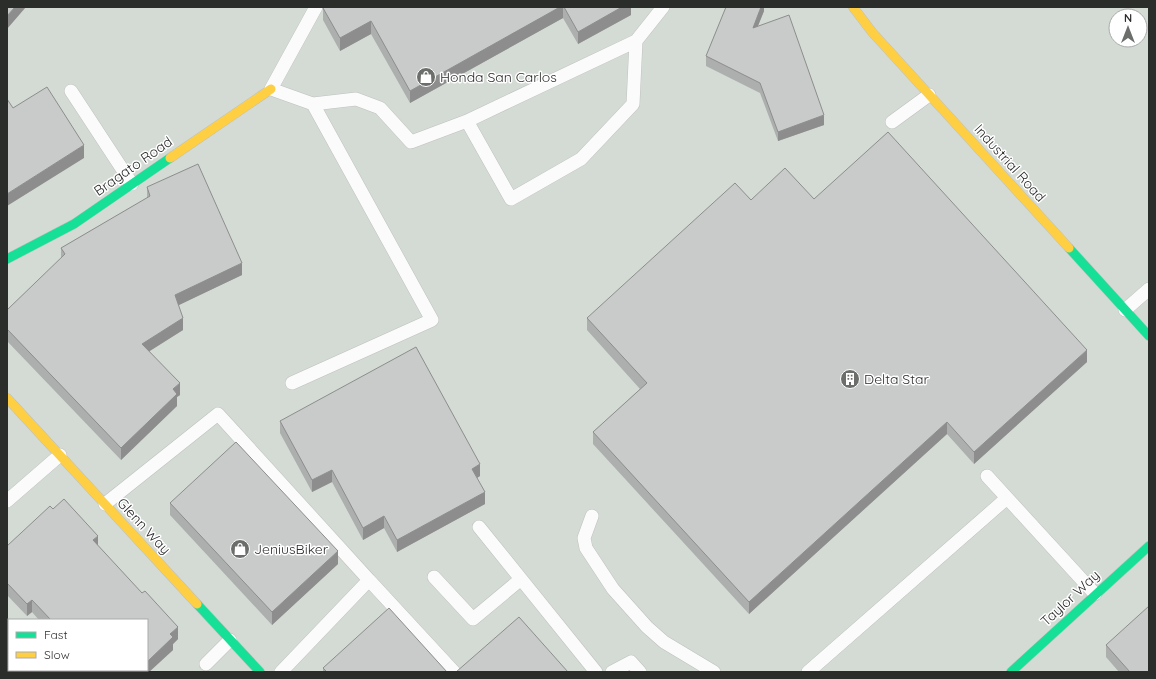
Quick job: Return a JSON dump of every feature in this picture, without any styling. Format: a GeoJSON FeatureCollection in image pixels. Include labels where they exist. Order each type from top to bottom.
{"type":"FeatureCollection","features":[{"type":"Feature","properties":{"kind":"street","name":"Industrial Road"},"geometry":{"type":"LineString","coordinates":[[853,7],[872,32],[1149,336]]}},
{"type":"Feature","properties":{"kind":"street","name":"Bragato Road"},"geometry":{"type":"LineString","coordinates":[[7,259],[74,224],[271,88]]}},
{"type":"Feature","properties":{"kind":"street","name":"Glenn Way"},"geometry":{"type":"LineString","coordinates":[[7,398],[260,672]]}},
{"type":"Feature","properties":{"kind":"street","name":"Taylor Way"},"geometry":{"type":"LineString","coordinates":[[1011,672],[1149,546]]}},
{"type":"Feature","properties":{"kind":"lane"},"geometry":{"type":"LineString","coordinates":[[316,7],[271,88],[313,104],[356,99],[380,108],[411,142],[467,122],[636,41],[663,7]]}},
{"type":"Feature","properties":{"kind":"lane"},"geometry":{"type":"LineString","coordinates":[[467,122],[511,199],[581,159],[633,104],[636,41]]}},
{"type":"Feature","properties":{"kind":"lane"},"geometry":{"type":"LineString","coordinates":[[71,91],[132,184]]}},
{"type":"Feature","properties":{"kind":"lane"},"geometry":{"type":"LineString","coordinates":[[892,122],[929,95]]}},
{"type":"Feature","properties":{"kind":"lane"},"geometry":{"type":"LineString","coordinates":[[292,383],[432,320],[313,104]]}},
{"type":"Feature","properties":{"kind":"lane"},"geometry":{"type":"LineString","coordinates":[[1125,310],[1149,289]]}},
{"type":"Feature","properties":{"kind":"lane"},"geometry":{"type":"LineString","coordinates":[[105,504],[218,414],[454,672]]}},
{"type":"Feature","properties":{"kind":"lane"},"geometry":{"type":"LineString","coordinates":[[7,501],[60,455]]}},
{"type":"Feature","properties":{"kind":"lane"},"geometry":{"type":"LineString","coordinates":[[987,476],[1095,594]]}},
{"type":"Feature","properties":{"kind":"lane"},"geometry":{"type":"LineString","coordinates":[[808,672],[1007,498]]}},
{"type":"Feature","properties":{"kind":"lane"},"geometry":{"type":"LineString","coordinates":[[592,516],[584,538],[586,548],[613,589],[647,627],[664,642],[714,672]]}},
{"type":"Feature","properties":{"kind":"lane"},"geometry":{"type":"LineString","coordinates":[[480,527],[596,672]]}},
{"type":"Feature","properties":{"kind":"lane"},"geometry":{"type":"LineString","coordinates":[[434,577],[473,619],[521,580]]}},
{"type":"Feature","properties":{"kind":"lane"},"geometry":{"type":"LineString","coordinates":[[281,672],[369,580]]}},
{"type":"Feature","properties":{"kind":"lane"},"geometry":{"type":"LineString","coordinates":[[206,664],[230,640]]}},
{"type":"Feature","properties":{"kind":"lane"},"geometry":{"type":"LineString","coordinates":[[612,672],[631,662],[640,672]]}},
{"type":"Feature","properties":{"kind":"shaded area"},"geometry":{"type":"Polygon","coordinates":[[[7,7],[1149,7],[1149,672],[7,672],[7,7]]]}},
{"type":"Feature","properties":{"kind":"building"},"geometry":{"type":"Polygon","coordinates":[[[7,7],[15,7],[7,16],[7,7]]]}},
{"type":"Feature","properties":{"kind":"building","name":"Honda San Carlos"},"geometry":{"type":"Polygon","coordinates":[[[560,7],[410,91],[371,21],[340,38],[323,8],[560,7]]]}},
{"type":"Feature","properties":{"kind":"building"},"geometry":{"type":"Polygon","coordinates":[[[564,7],[622,7],[578,32],[564,7]]]}},
{"type":"Feature","properties":{"kind":"building"},"geometry":{"type":"Polygon","coordinates":[[[726,7],[761,7],[753,28],[789,15],[824,115],[778,132],[760,83],[706,56],[726,7]]]}},
{"type":"Feature","properties":{"kind":"building"},"geometry":{"type":"Polygon","coordinates":[[[47,87],[84,145],[7,194],[7,99],[13,108],[47,87]]]}},
{"type":"Feature","properties":{"kind":"building","name":"Delta Star"},"geometry":{"type":"Polygon","coordinates":[[[888,132],[1087,350],[974,452],[947,422],[749,602],[593,432],[647,383],[587,318],[735,183],[751,200],[785,168],[814,199],[888,132]]]}},
{"type":"Feature","properties":{"kind":"building"},"geometry":{"type":"Polygon","coordinates":[[[198,164],[242,263],[175,295],[183,318],[142,344],[180,383],[173,389],[177,394],[121,448],[7,329],[7,310],[65,254],[61,248],[150,196],[147,187],[198,164]]]}},
{"type":"Feature","properties":{"kind":"building"},"geometry":{"type":"Polygon","coordinates":[[[416,347],[480,464],[472,469],[485,492],[397,540],[384,516],[363,528],[332,470],[312,480],[280,421],[416,347]]]}},
{"type":"Feature","properties":{"kind":"building"},"geometry":{"type":"Polygon","coordinates":[[[236,442],[338,551],[272,612],[170,503],[236,442]]]}},
{"type":"Feature","properties":{"kind":"building"},"geometry":{"type":"Polygon","coordinates":[[[64,499],[98,536],[93,540],[142,593],[145,591],[178,627],[170,634],[173,637],[148,661],[148,619],[50,619],[32,600],[27,604],[7,583],[7,546],[50,506],[53,509],[64,499]]]}},
{"type":"Feature","properties":{"kind":"building"},"geometry":{"type":"Polygon","coordinates":[[[1149,606],[1149,672],[1130,672],[1106,645],[1149,606]]]}},
{"type":"Feature","properties":{"kind":"building"},"geometry":{"type":"Polygon","coordinates":[[[389,608],[447,672],[327,672],[323,668],[389,608]]]}},
{"type":"Feature","properties":{"kind":"building"},"geometry":{"type":"Polygon","coordinates":[[[519,617],[568,672],[456,672],[519,617]]]}},
{"type":"Feature","properties":{"kind":"building"},"geometry":{"type":"Polygon","coordinates":[[[95,671],[137,671],[136,672],[95,671]]]}},
{"type":"Feature","properties":{"kind":"traffic: fast"},"geometry":{"type":"LineString","coordinates":[[7,259],[74,224],[170,158]]}},
{"type":"Feature","properties":{"kind":"traffic: fast"},"geometry":{"type":"LineString","coordinates":[[1069,248],[1149,336]]}},
{"type":"Feature","properties":{"kind":"traffic: fast"},"geometry":{"type":"LineString","coordinates":[[1011,672],[1149,546]]}},
{"type":"Feature","properties":{"kind":"traffic: fast"},"geometry":{"type":"LineString","coordinates":[[197,604],[260,672]]}},
{"type":"Feature","properties":{"kind":"traffic: slow"},"geometry":{"type":"LineString","coordinates":[[853,7],[872,32],[1069,248]]}},
{"type":"Feature","properties":{"kind":"traffic: slow"},"geometry":{"type":"LineString","coordinates":[[170,158],[271,89]]}},
{"type":"Feature","properties":{"kind":"traffic: slow"},"geometry":{"type":"LineString","coordinates":[[7,398],[197,604]]}},
{"type":"Feature","properties":{"kind":"place","name":"Honda San Carlos"},"geometry":{"type":"Point","coordinates":[426,77]}},
{"type":"Feature","properties":{"kind":"place","name":"Delta Star"},"geometry":{"type":"Point","coordinates":[850,379]}},
{"type":"Feature","properties":{"kind":"place","name":"JeniusBiker"},"geometry":{"type":"Point","coordinates":[240,549]}}]}
